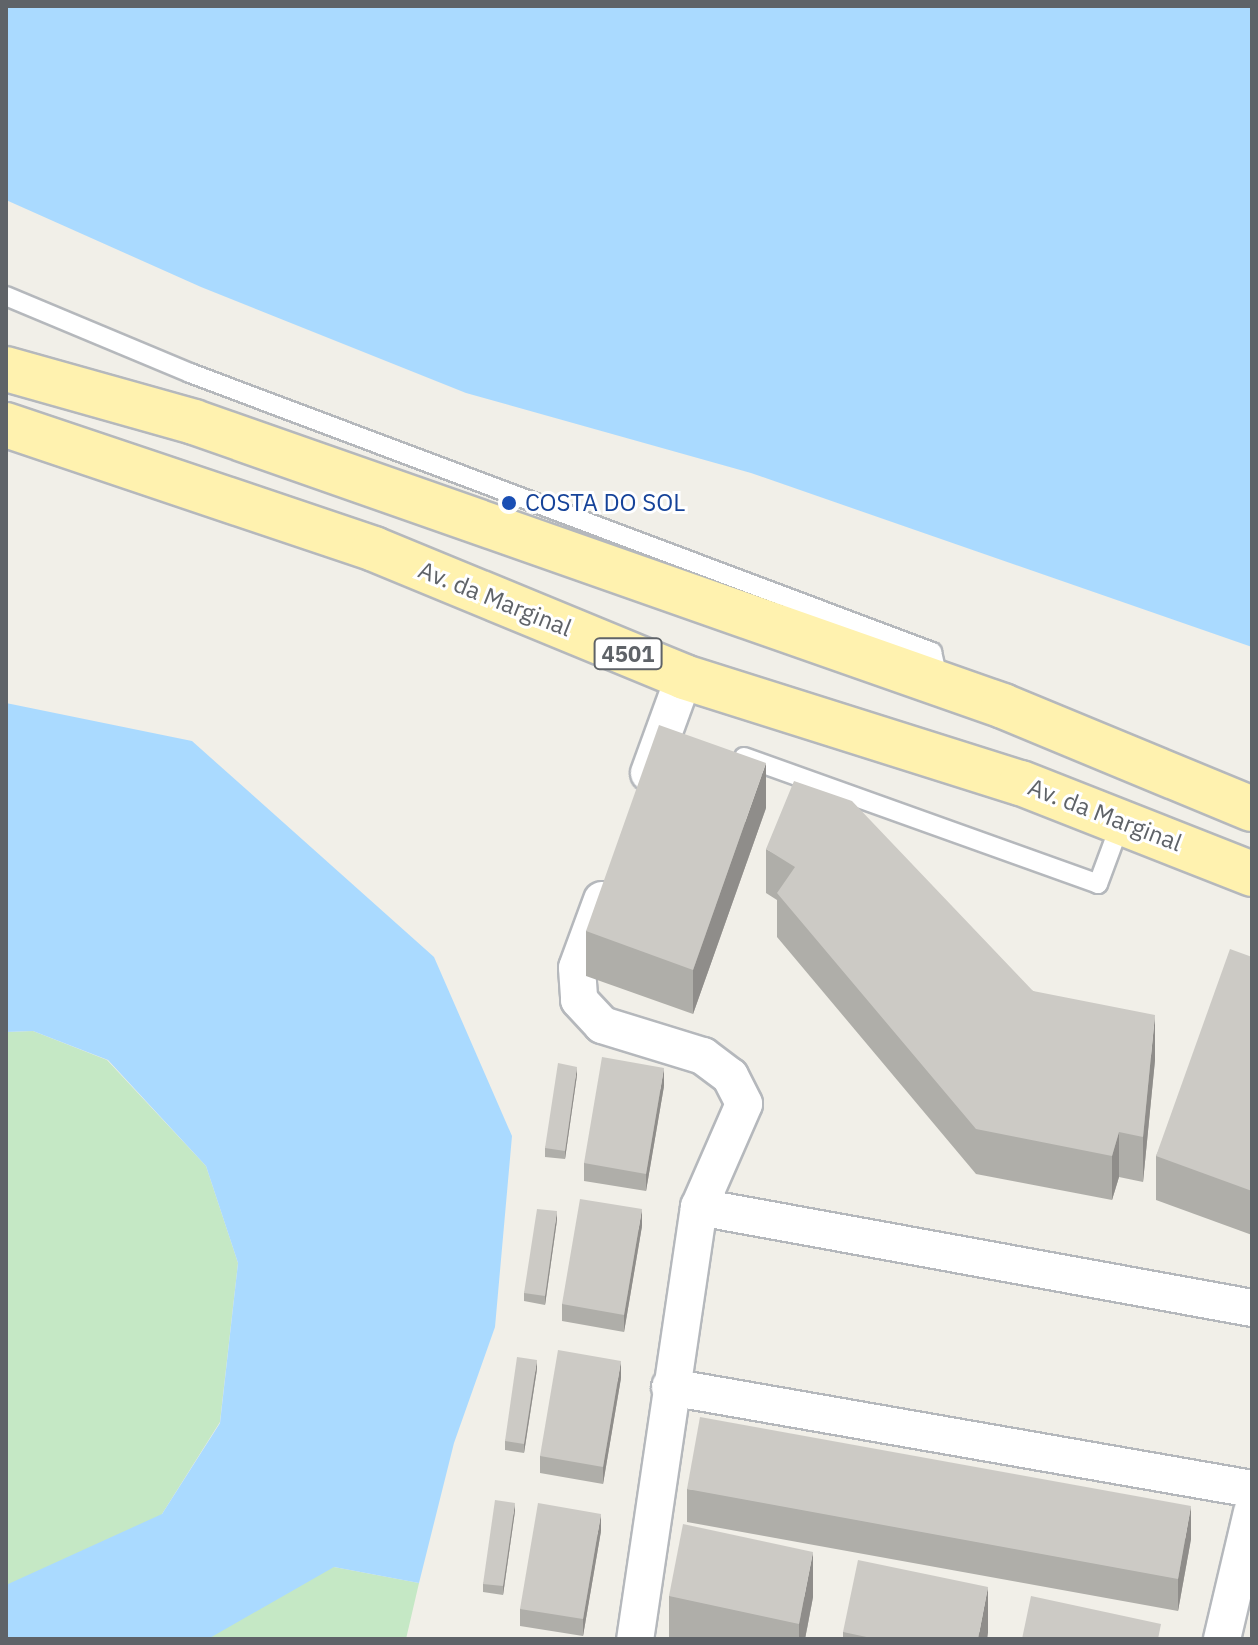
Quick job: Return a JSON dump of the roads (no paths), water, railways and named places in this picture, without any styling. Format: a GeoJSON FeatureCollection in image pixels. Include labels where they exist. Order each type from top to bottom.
{"type":"FeatureCollection","features":[{"type":"Feature","properties":{"kind":"main road"},"geometry":{"type":"LineString","coordinates":[[6,369],[194,422],[939,685],[1252,809]]}},
{"type":"Feature","properties":{"kind":"main road","name":"Av. da Marginal"},"geometry":{"type":"LineString","coordinates":[[6,425],[374,549],[684,677],[1122,819],[1252,874]]}},
{"type":"Feature","properties":{"kind":"street"},"geometry":{"type":"LineString","coordinates":[[638,803],[673,731],[684,677]]}},
{"type":"Feature","properties":{"kind":"street"},"geometry":{"type":"LineString","coordinates":[[616,863],[577,968],[579,1000],[602,1025],[703,1056],[730,1076],[744,1104],[699,1207],[635,1639]]}},
{"type":"Feature","properties":{"kind":"street"},"geometry":{"type":"LineString","coordinates":[[699,1207],[1252,1308]]}},
{"type":"Feature","properties":{"kind":"street"},"geometry":{"type":"LineString","coordinates":[[670,1387],[1252,1489]]}},
{"type":"Feature","properties":{"kind":"street"},"geometry":{"type":"LineString","coordinates":[[1222,1639],[1252,1512]]}},
{"type":"Feature","properties":{"kind":"lane"},"geometry":{"type":"LineString","coordinates":[[6,296],[190,373],[932,652],[939,685]]}},
{"type":"Feature","properties":{"kind":"lane"},"geometry":{"type":"LineString","coordinates":[[725,750],[1098,884],[1122,819]]}},
{"type":"Feature","properties":{"kind":"water"},"geometry":{"type":"Polygon","coordinates":[[[6,6],[1252,6],[1252,647],[751,473],[466,393],[201,287],[6,200],[6,6]]]}},
{"type":"Feature","properties":{"kind":"water"},"geometry":{"type":"Polygon","coordinates":[[[6,703],[192,741],[434,957],[512,1136],[495,1327],[454,1443],[419,1583],[334,1567],[208,1639],[6,1639],[6,1585],[162,1514],[220,1423],[238,1263],[206,1166],[108,1060],[33,1031],[6,1032],[6,703]]]}},
{"type":"Feature","properties":{"kind":"place","name":"COSTA DO SOL"},"geometry":{"type":"Point","coordinates":[509,503]}}]}
